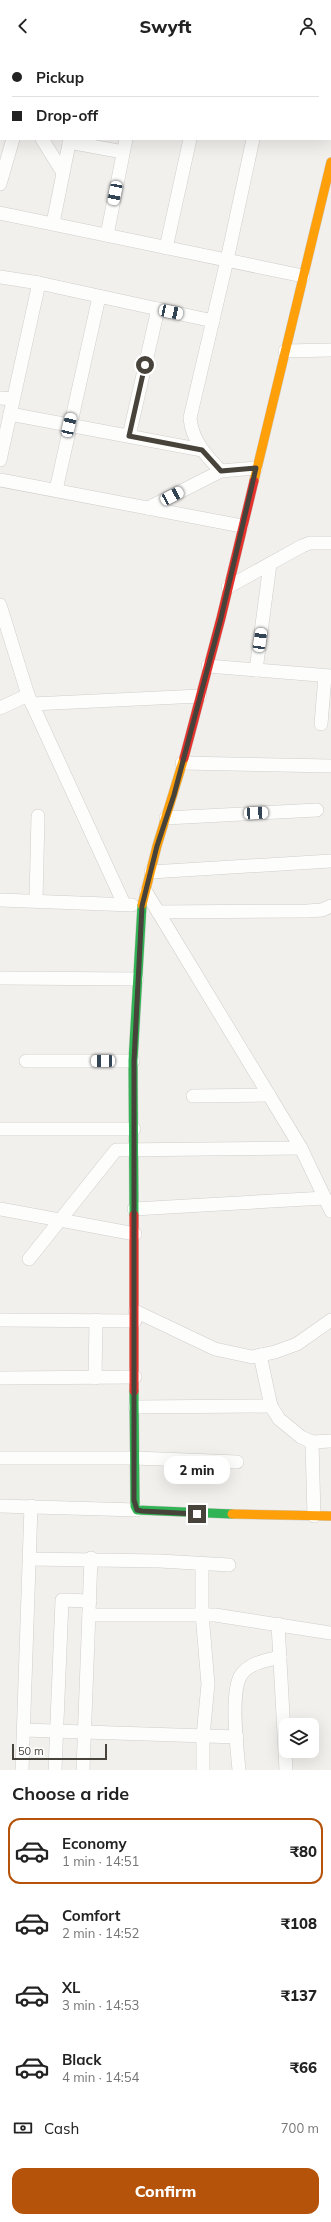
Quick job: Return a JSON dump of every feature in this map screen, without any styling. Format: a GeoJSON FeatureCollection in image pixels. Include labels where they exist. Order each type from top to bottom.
{"type":"FeatureCollection","features":[{"type":"Feature","properties":{"kind":"street"},"geometry":{"type":"LineString","coordinates":[[0,184],[13,140]]}},
{"type":"Feature","properties":{"kind":"street"},"geometry":{"type":"LineString","coordinates":[[43,140],[62,171]]}},
{"type":"Feature","properties":{"kind":"street"},"geometry":{"type":"LineString","coordinates":[[53,224],[69,140],[125,145],[107,235]]}},
{"type":"Feature","properties":{"kind":"street"},"geometry":{"type":"LineString","coordinates":[[166,248],[190,140]]}},
{"type":"Feature","properties":{"kind":"street"},"geometry":{"type":"LineString","coordinates":[[221,471],[202,450],[193,434],[190,418],[227,260],[253,140]]}},
{"type":"Feature","properties":{"kind":"street"},"geometry":{"type":"LineString","coordinates":[[137,1510],[134,1500],[134,1061],[137,979],[142,906],[208,666],[331,162]]}},
{"type":"Feature","properties":{"kind":"street"},"geometry":{"type":"LineString","coordinates":[[0,212],[303,276]]}},
{"type":"Feature","properties":{"kind":"street"},"geometry":{"type":"LineString","coordinates":[[0,277],[39,283],[213,321]]}},
{"type":"Feature","properties":{"kind":"street"},"geometry":{"type":"LineString","coordinates":[[0,460],[39,283]]}},
{"type":"Feature","properties":{"kind":"street"},"geometry":{"type":"LineString","coordinates":[[56,490],[69,425],[99,297]]}},
{"type":"Feature","properties":{"kind":"street"},"geometry":{"type":"LineString","coordinates":[[129,436],[158,309]]}},
{"type":"Feature","properties":{"kind":"street"},"geometry":{"type":"LineString","coordinates":[[285,351],[331,350]]}},
{"type":"Feature","properties":{"kind":"street"},"geometry":{"type":"LineString","coordinates":[[0,398],[13,398]]}},
{"type":"Feature","properties":{"kind":"street"},"geometry":{"type":"LineString","coordinates":[[10,414],[202,450]]}},
{"type":"Feature","properties":{"kind":"street"},"geometry":{"type":"LineString","coordinates":[[148,508],[221,471],[256,468]]}},
{"type":"Feature","properties":{"kind":"street"},"geometry":{"type":"LineString","coordinates":[[0,480],[242,526]]}},
{"type":"Feature","properties":{"kind":"street"},"geometry":{"type":"LineString","coordinates":[[228,587],[302,546],[310,543],[331,543]]}},
{"type":"Feature","properties":{"kind":"street"},"geometry":{"type":"LineString","coordinates":[[256,670],[270,564]]}},
{"type":"Feature","properties":{"kind":"street"},"geometry":{"type":"LineString","coordinates":[[0,605],[30,700],[124,904]]}},
{"type":"Feature","properties":{"kind":"street"},"geometry":{"type":"LineString","coordinates":[[208,666],[328,676],[321,724]]}},
{"type":"Feature","properties":{"kind":"street"},"geometry":{"type":"LineString","coordinates":[[0,708],[30,700],[200,696]]}},
{"type":"Feature","properties":{"kind":"street"},"geometry":{"type":"LineString","coordinates":[[182,763],[331,766]]}},
{"type":"Feature","properties":{"kind":"street"},"geometry":{"type":"LineString","coordinates":[[166,818],[317,810]]}},
{"type":"Feature","properties":{"kind":"street"},"geometry":{"type":"LineString","coordinates":[[36,900],[38,816]]}},
{"type":"Feature","properties":{"kind":"street"},"geometry":{"type":"LineString","coordinates":[[151,872],[331,861]]}},
{"type":"Feature","properties":{"kind":"street"},"geometry":{"type":"LineString","coordinates":[[146,892],[300,1148],[331,1211]]}},
{"type":"Feature","properties":{"kind":"street"},"geometry":{"type":"LineString","coordinates":[[0,900],[36,900],[142,906]]}},
{"type":"Feature","properties":{"kind":"street"},"geometry":{"type":"LineString","coordinates":[[158,912],[306,911],[322,910],[331,906]]}},
{"type":"Feature","properties":{"kind":"street"},"geometry":{"type":"LineString","coordinates":[[0,978],[137,979]]}},
{"type":"Feature","properties":{"kind":"street"},"geometry":{"type":"LineString","coordinates":[[26,1061],[134,1061]]}},
{"type":"Feature","properties":{"kind":"street"},"geometry":{"type":"LineString","coordinates":[[193,1096],[269,1095]]}},
{"type":"Feature","properties":{"kind":"street"},"geometry":{"type":"LineString","coordinates":[[0,1129],[134,1129]]}},
{"type":"Feature","properties":{"kind":"street"},"geometry":{"type":"LineString","coordinates":[[29,1258],[116,1150],[300,1148]]}},
{"type":"Feature","properties":{"kind":"street"},"geometry":{"type":"LineString","coordinates":[[134,1209],[325,1198]]}},
{"type":"Feature","properties":{"kind":"street"},"geometry":{"type":"LineString","coordinates":[[0,1209],[135,1234]]}},
{"type":"Feature","properties":{"kind":"street"},"geometry":{"type":"LineString","coordinates":[[0,1320],[96,1320],[135,1316],[215,1349],[252,1356],[275,1352],[297,1344],[331,1320]]}},
{"type":"Feature","properties":{"kind":"street"},"geometry":{"type":"LineString","coordinates":[[95,1378],[96,1320]]}},
{"type":"Feature","properties":{"kind":"street"},"geometry":{"type":"LineString","coordinates":[[260,1355],[271,1406],[279,1419],[301,1437],[312,1442],[331,1441]]}},
{"type":"Feature","properties":{"kind":"street"},"geometry":{"type":"LineString","coordinates":[[0,1378],[135,1377]]}},
{"type":"Feature","properties":{"kind":"street"},"geometry":{"type":"LineString","coordinates":[[135,1407],[271,1406]]}},
{"type":"Feature","properties":{"kind":"street"},"geometry":{"type":"LineString","coordinates":[[312,1442],[314,1516]]}},
{"type":"Feature","properties":{"kind":"street"},"geometry":{"type":"LineString","coordinates":[[0,1458],[135,1458],[237,1462]]}},
{"type":"Feature","properties":{"kind":"street"},"geometry":{"type":"LineString","coordinates":[[0,1506],[137,1510],[150,1512],[331,1516]]}},
{"type":"Feature","properties":{"kind":"street"},"geometry":{"type":"LineString","coordinates":[[22,1770],[31,1506]]}},
{"type":"Feature","properties":{"kind":"street"},"geometry":{"type":"LineString","coordinates":[[30,1559],[91,1558],[229,1566]]}},
{"type":"Feature","properties":{"kind":"street"},"geometry":{"type":"LineString","coordinates":[[83,1770],[91,1558]]}},
{"type":"Feature","properties":{"kind":"street"},"geometry":{"type":"LineString","coordinates":[[202,1564],[202,1614],[208,1684],[203,1736],[203,1770]]}},
{"type":"Feature","properties":{"kind":"street"},"geometry":{"type":"LineString","coordinates":[[55,1770],[62,1600],[90,1601]]}},
{"type":"Feature","properties":{"kind":"street"},"geometry":{"type":"LineString","coordinates":[[89,1615],[202,1614],[228,1616],[331,1633],[331,1637]]}},
{"type":"Feature","properties":{"kind":"street"},"geometry":{"type":"LineString","coordinates":[[278,1624],[286,1770]]}},
{"type":"Feature","properties":{"kind":"street"},"geometry":{"type":"LineString","coordinates":[[238,1770],[237,1688],[241,1675],[252,1666],[280,1657]]}},
{"type":"Feature","properties":{"kind":"street"},"geometry":{"type":"LineString","coordinates":[[24,1730],[237,1737]]}},
{"type":"Feature","properties":{"kind":"traffic: fast"},"geometry":{"type":"LineString","coordinates":[[134,1215],[133,1061],[142,905]]}},
{"type":"Feature","properties":{"kind":"traffic: fast"},"geometry":{"type":"LineString","coordinates":[[134,1391],[135,1506],[137,1510],[232,1514]]}},
{"type":"Feature","properties":{"kind":"traffic: slow"},"geometry":{"type":"LineString","coordinates":[[254,481],[331,162]]}},
{"type":"Feature","properties":{"kind":"traffic: slow"},"geometry":{"type":"LineString","coordinates":[[142,905],[157,846],[184,758]]}},
{"type":"Feature","properties":{"kind":"traffic: slow"},"geometry":{"type":"LineString","coordinates":[[232,1514],[331,1516]]}},
{"type":"Feature","properties":{"kind":"traffic: jam"},"geometry":{"type":"LineString","coordinates":[[184,758],[221,618],[254,481]]}},
{"type":"Feature","properties":{"kind":"traffic: jam"},"geometry":{"type":"LineString","coordinates":[[134,1215],[134,1391]]}},
{"type":"Feature","properties":{"kind":"route"},"geometry":{"type":"LineString","coordinates":[[145,365],[129,436],[202,450],[221,471],[234,468],[256,468],[221,618],[174,795],[157,846],[142,906],[137,979],[134,1061],[134,1500],[137,1510],[197,1514]]}}]}
